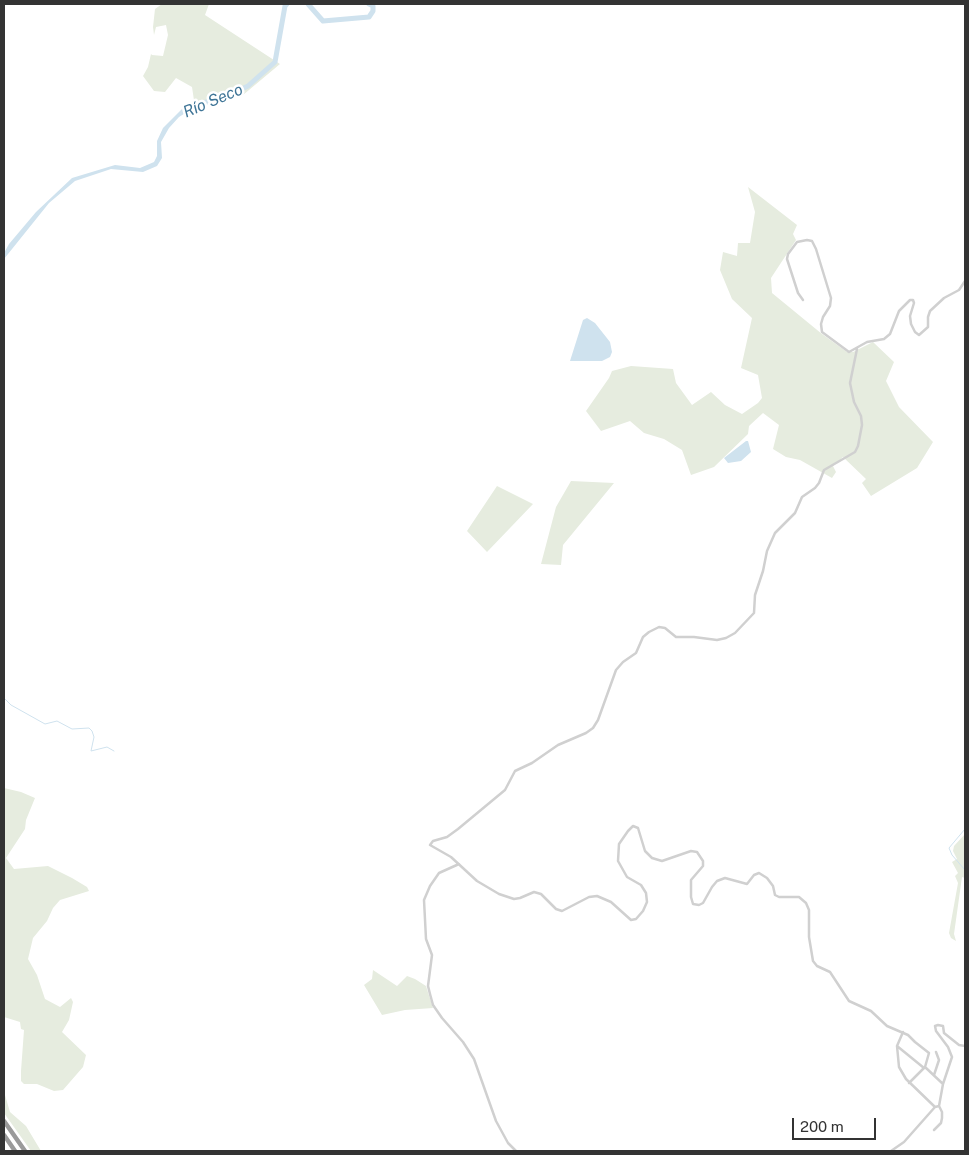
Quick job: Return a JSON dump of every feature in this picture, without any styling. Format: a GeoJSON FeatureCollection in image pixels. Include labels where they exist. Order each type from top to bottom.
{"type":"FeatureCollection","features":[{"type":"Feature","properties":{"kind":"highway"},"geometry":{"type":"LineString","coordinates":[[4,1121],[25,1151]]}},
{"type":"Feature","properties":{"kind":"highway"},"geometry":{"type":"LineString","coordinates":[[4,1135],[15,1151]]}},
{"type":"Feature","properties":{"kind":"street"},"geometry":{"type":"LineString","coordinates":[[803,300],[798,293],[787,259],[788,254],[797,242],[807,240],[812,241],[816,249],[831,298],[830,306],[821,324],[822,332],[849,352],[867,342],[884,339],[890,334],[899,311],[910,300],[913,300],[914,303],[910,316],[911,324],[915,332],[919,334],[928,327],[930,311],[944,298],[959,290],[965,281]]}},
{"type":"Feature","properties":{"kind":"street"},"geometry":{"type":"LineString","coordinates":[[857,349],[850,383],[854,402],[861,416],[862,425],[858,446],[855,452],[824,470],[819,483],[802,497],[795,513],[775,533],[767,551],[755,595],[754,613],[735,634],[726,638],[716,640],[676,637],[665,628],[660,627],[643,637],[636,653],[623,662],[616,670],[598,720],[593,728],[558,745],[532,763],[515,771],[505,790],[448,837],[433,841],[430,845],[452,857],[477,881],[499,894],[520,898],[534,892],[541,894],[556,909],[562,911],[590,897],[597,896],[611,902],[631,920],[636,920],[647,902],[646,893],[641,885],[627,877],[618,861],[619,844],[633,826],[638,828],[645,851],[652,858],[662,861],[691,851],[697,852],[703,861],[703,866],[691,880],[693,904],[699,905],[703,903],[712,887],[718,881],[725,878],[747,884],[754,875],[759,874],[766,878],[773,886],[775,895],[779,898],[799,897],[806,903],[809,910],[809,937],[813,961],[817,966],[830,972],[849,1001],[871,1011],[887,1026],[903,1032],[929,1053],[924,1068],[909,1082]]}},
{"type":"Feature","properties":{"kind":"street"},"geometry":{"type":"LineString","coordinates":[[459,864],[439,873],[430,886],[424,900],[426,939],[432,955],[428,986],[434,1005],[442,1018],[463,1042],[474,1059],[496,1121],[508,1143],[516,1151]]}},
{"type":"Feature","properties":{"kind":"street"},"geometry":{"type":"LineString","coordinates":[[934,1130],[942,1118],[939,1106],[943,1084],[952,1057],[935,1026],[943,1026],[945,1034],[965,1046]]}},
{"type":"Feature","properties":{"kind":"street"},"geometry":{"type":"LineString","coordinates":[[903,1032],[897,1046],[899,1067],[909,1082],[934,1107]]}},
{"type":"Feature","properties":{"kind":"street"},"geometry":{"type":"LineString","coordinates":[[897,1046],[943,1084]]}},
{"type":"Feature","properties":{"kind":"street"},"geometry":{"type":"LineString","coordinates":[[934,1076],[939,1060],[936,1052]]}},
{"type":"Feature","properties":{"kind":"street"},"geometry":{"type":"LineString","coordinates":[[891,1151],[904,1142],[934,1107],[939,1106]]}},
{"type":"Feature","properties":{"kind":"shaded area"},"geometry":{"type":"Polygon","coordinates":[[[162,4],[209,4],[205,15],[280,64],[243,95],[195,107],[192,87],[176,78],[165,92],[154,91],[143,76],[148,67],[151,54],[163,56],[168,35],[166,25],[156,27],[154,35],[153,27],[155,9],[162,4]]]}},
{"type":"Feature","properties":{"kind":"shaded area"},"geometry":{"type":"Polygon","coordinates":[[[748,187],[797,225],[793,234],[796,240],[771,278],[772,293],[847,352],[853,352],[873,342],[894,362],[886,381],[899,407],[933,442],[917,468],[871,496],[862,483],[866,479],[843,457],[833,466],[836,472],[832,478],[800,460],[786,457],[773,449],[779,425],[763,413],[749,426],[748,434],[714,467],[691,475],[682,450],[664,439],[644,433],[630,421],[601,431],[586,411],[612,371],[631,366],[673,369],[676,383],[692,405],[711,392],[725,405],[742,414],[762,398],[758,375],[741,368],[752,318],[732,299],[720,270],[723,252],[737,256],[738,243],[750,243],[755,212],[748,187]]]}},
{"type":"Feature","properties":{"kind":"shaded area"},"geometry":{"type":"Polygon","coordinates":[[[571,481],[614,483],[563,545],[561,565],[541,564],[556,507],[571,481]]]}},
{"type":"Feature","properties":{"kind":"shaded area"},"geometry":{"type":"Polygon","coordinates":[[[497,486],[533,504],[487,552],[467,531],[497,486]]]}},
{"type":"Feature","properties":{"kind":"shaded area"},"geometry":{"type":"Polygon","coordinates":[[[4,788],[35,798],[26,820],[25,829],[6,858],[14,869],[48,866],[87,887],[89,891],[60,900],[53,908],[47,921],[33,938],[28,959],[37,975],[45,999],[60,1007],[71,998],[73,1002],[69,1020],[62,1032],[86,1055],[83,1067],[63,1090],[54,1091],[37,1084],[24,1084],[21,1081],[24,1030],[21,1029],[20,1022],[4,1017],[4,788]]]}},
{"type":"Feature","properties":{"kind":"shaded area"},"geometry":{"type":"Polygon","coordinates":[[[965,834],[965,878],[962,877],[954,934],[956,941],[951,938],[949,933],[958,883],[955,876],[958,873],[952,862],[957,859],[953,851],[954,846],[965,834]]]}},
{"type":"Feature","properties":{"kind":"shaded area"},"geometry":{"type":"Polygon","coordinates":[[[373,970],[397,986],[407,976],[415,979],[426,986],[433,1008],[405,1010],[382,1015],[364,985],[372,979],[373,970]]]}},
{"type":"Feature","properties":{"kind":"shaded area"},"geometry":{"type":"Polygon","coordinates":[[[5,1095],[10,1112],[26,1126],[41,1151],[31,1151],[4,1113],[5,1095]]]}},
{"type":"Feature","properties":{"kind":"water"},"geometry":{"type":"Polygon","coordinates":[[[195,102],[195,107],[179,117],[169,128],[161,142],[162,158],[157,166],[143,172],[111,169],[75,181],[49,203],[4,259],[4,253],[9,244],[36,212],[72,178],[115,165],[140,168],[154,162],[157,156],[157,141],[163,128],[183,108],[195,102]]]}},
{"type":"Feature","properties":{"kind":"water"},"geometry":{"type":"Polygon","coordinates":[[[587,318],[595,323],[610,342],[612,352],[610,357],[602,361],[570,361],[583,320],[587,318]]]}},
{"type":"Feature","properties":{"kind":"water"},"geometry":{"type":"Polygon","coordinates":[[[748,441],[751,452],[741,461],[728,463],[724,458],[748,441]]]}},
{"type":"Feature","properties":{"kind":"waterway","name":"Río Seco"},"geometry":{"type":"LineString","coordinates":[[191,107],[231,94],[248,86],[275,62],[285,6],[287,4]]}},
{"type":"Feature","properties":{"kind":"waterway","name":"Río Seco"},"geometry":{"type":"LineString","coordinates":[[308,4],[323,21],[369,17],[373,11],[373,6],[369,4]]}},
{"type":"Feature","properties":{"kind":"waterway"},"geometry":{"type":"LineString","coordinates":[[4,698],[11,705],[45,724],[57,721],[72,729],[89,728],[94,737],[91,751],[107,747],[114,751]]}},
{"type":"Feature","properties":{"kind":"waterway"},"geometry":{"type":"LineString","coordinates":[[965,829],[949,848],[952,855],[965,870]]}}]}
